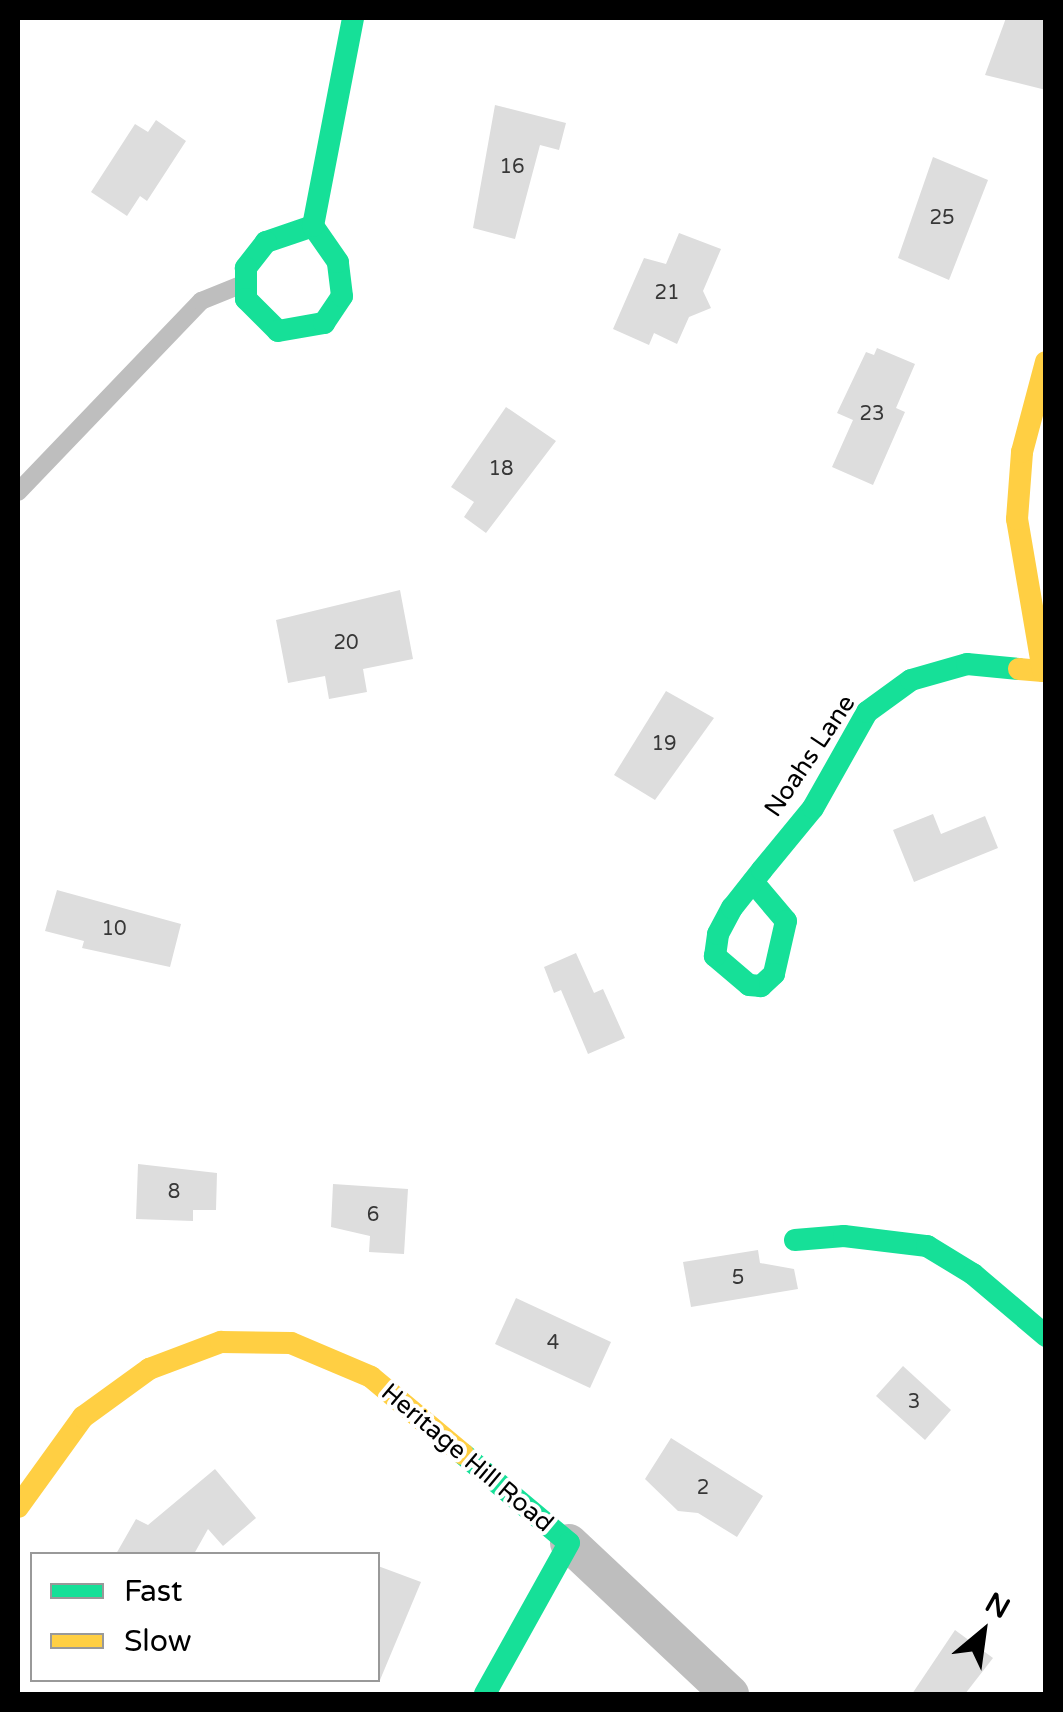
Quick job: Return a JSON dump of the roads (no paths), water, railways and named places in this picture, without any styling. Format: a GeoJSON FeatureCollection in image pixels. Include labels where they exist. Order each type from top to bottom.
{"type":"FeatureCollection","features":[{"type":"Feature","properties":{"kind":"street"},"geometry":{"type":"LineString","coordinates":[[313,226],[266,242],[246,268],[244,284],[254,313],[278,331],[324,323],[342,296],[343,278],[313,226],[353,18]]}},
{"type":"Feature","properties":{"kind":"street","name":"Noahs Lane"},"geometry":{"type":"LineString","coordinates":[[753,882],[813,808],[867,712],[911,680],[967,664],[1044,672],[1017,519],[1025,435],[1046,362]]}},
{"type":"Feature","properties":{"kind":"street"},"geometry":{"type":"LineString","coordinates":[[795,1240],[844,1236],[927,1246],[973,1274],[1046,1336]]}},
{"type":"Feature","properties":{"kind":"street","name":"Heritage Hill Road"},"geometry":{"type":"LineString","coordinates":[[18,1507],[83,1417],[149,1369],[220,1342],[290,1343],[371,1377],[569,1543],[730,1694]]}},
{"type":"Feature","properties":{"kind":"street","name":"Heritage Hill Road"},"geometry":{"type":"LineString","coordinates":[[485,1694],[569,1543]]}},
{"type":"Feature","properties":{"kind":"lane"},"geometry":{"type":"LineString","coordinates":[[18,492],[200,301],[244,284]]}}]}
